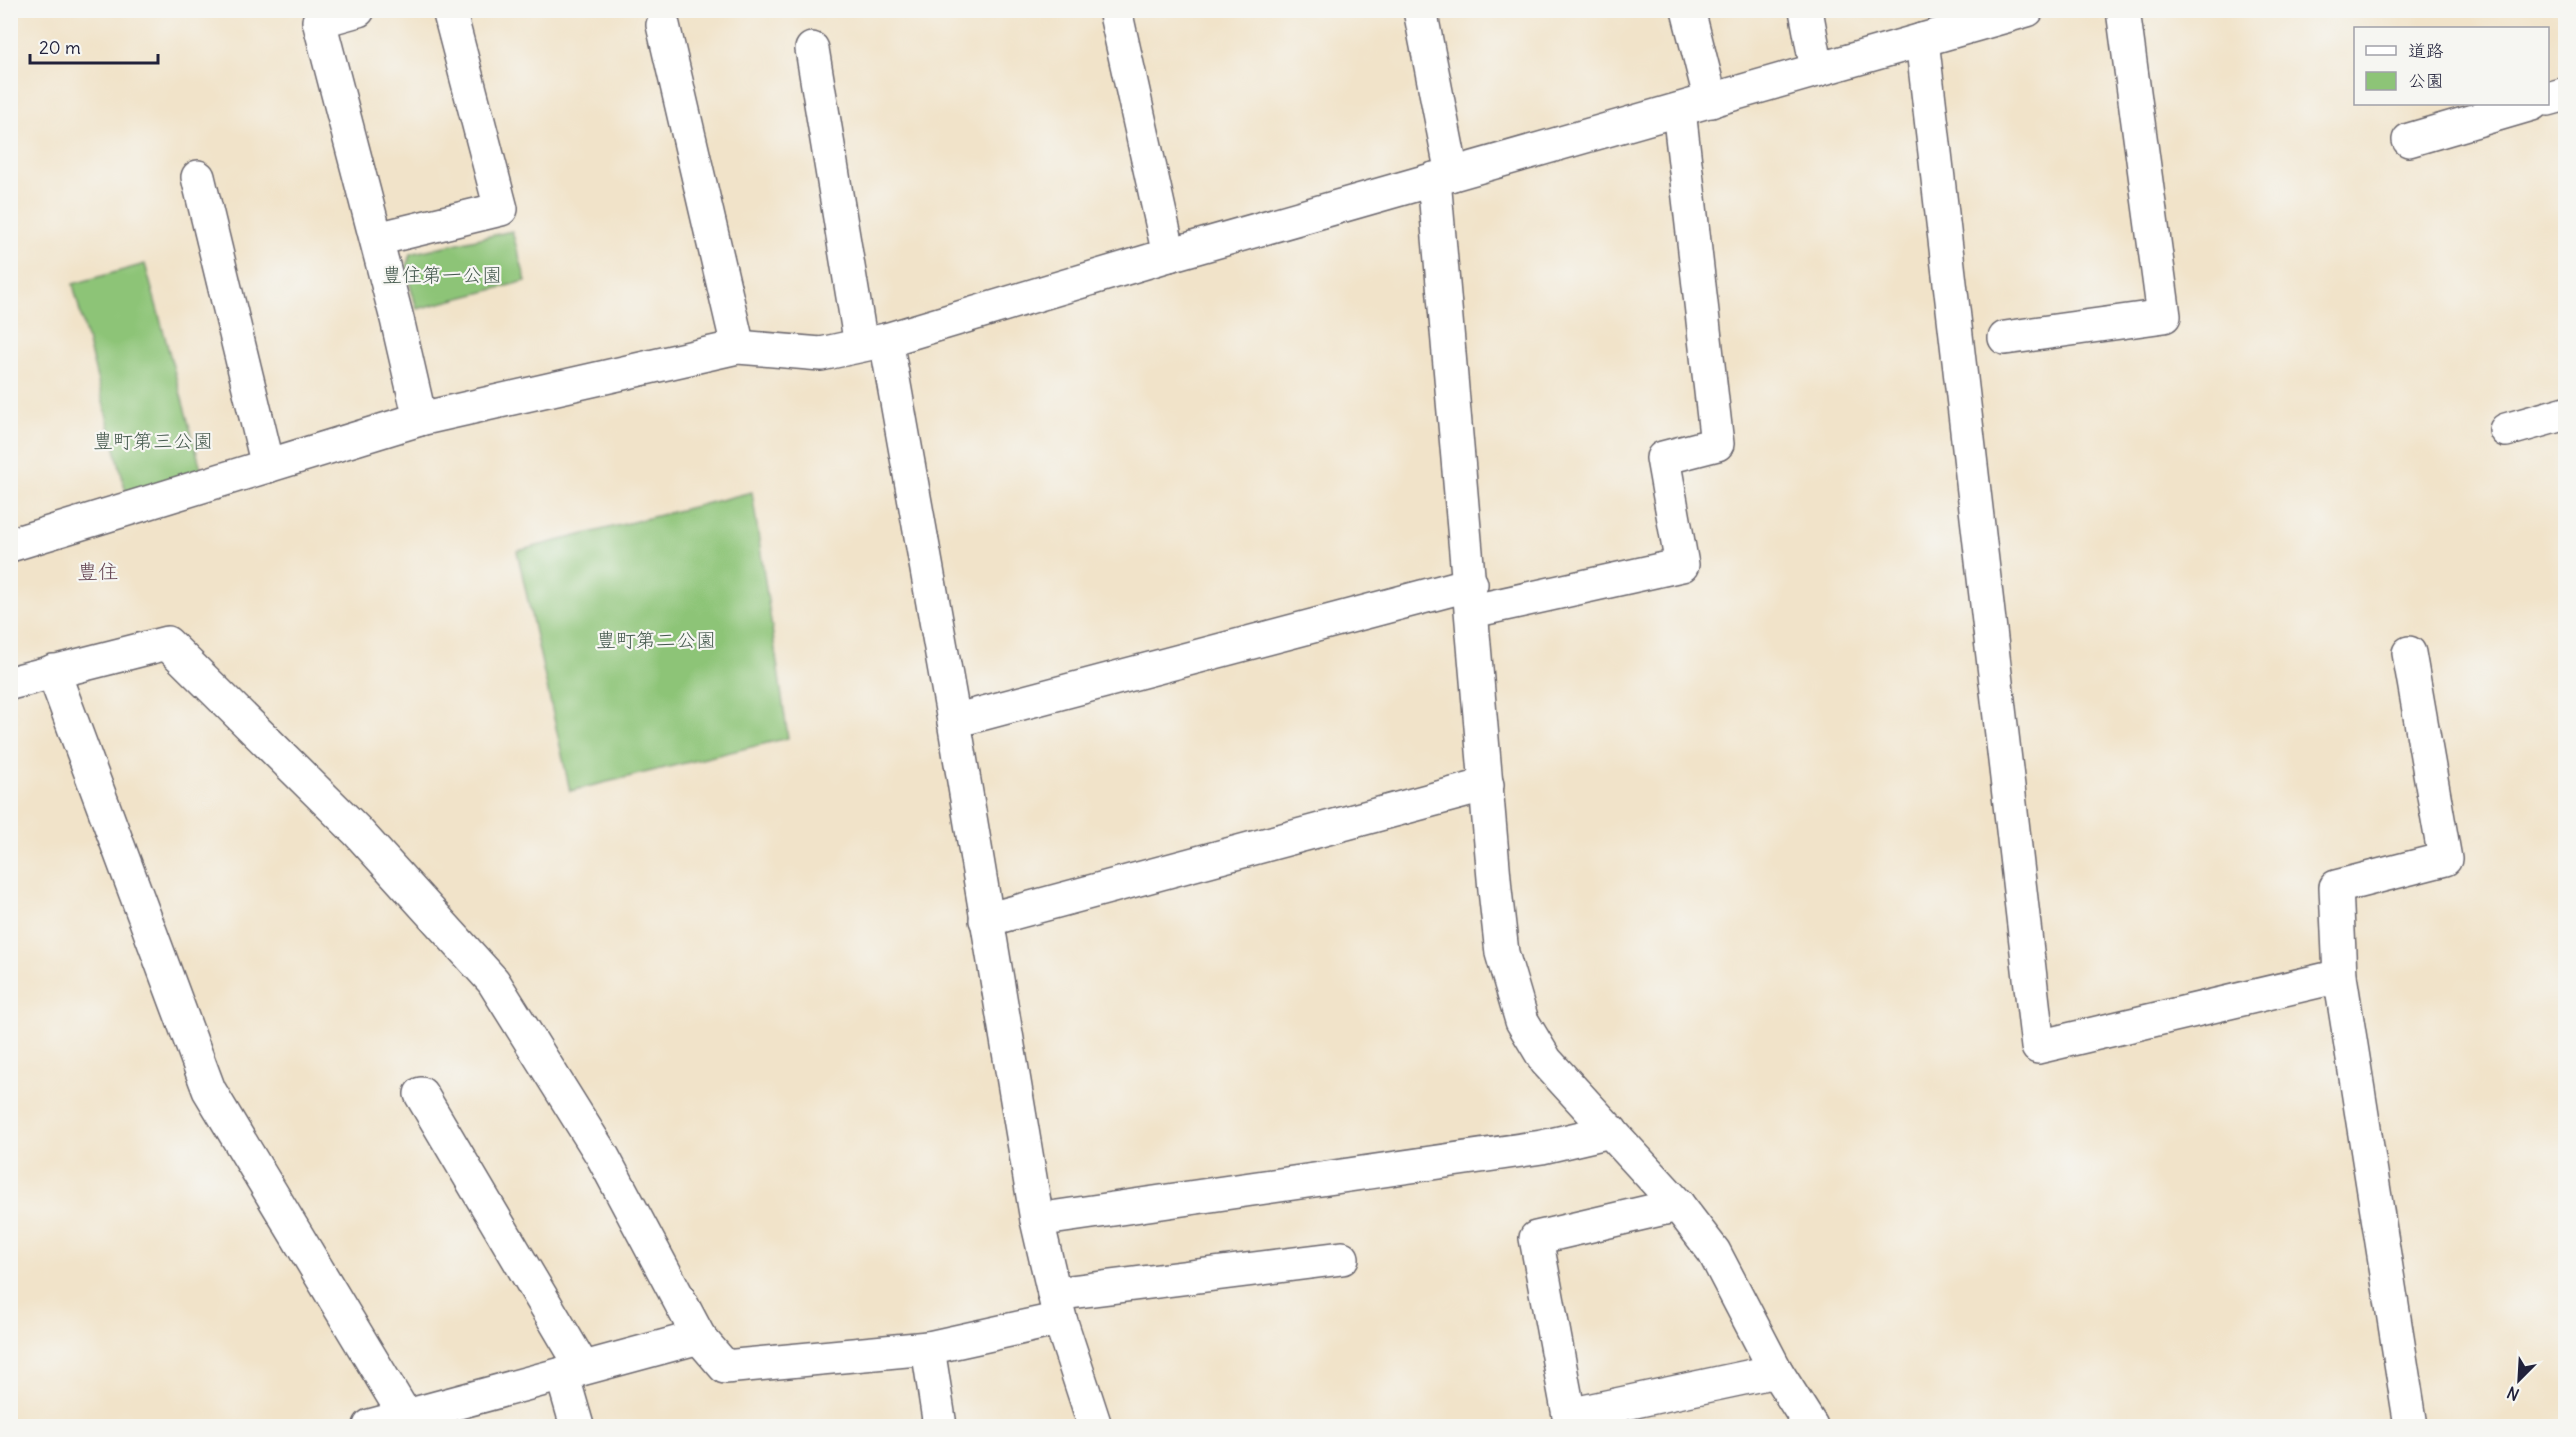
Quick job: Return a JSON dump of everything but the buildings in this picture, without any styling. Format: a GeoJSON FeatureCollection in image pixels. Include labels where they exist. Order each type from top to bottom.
{"type":"FeatureCollection","features":[{"type":"Feature","properties":{"kind":"street"},"geometry":{"type":"LineString","coordinates":[[358,10],[319,21],[420,418]]}},
{"type":"Feature","properties":{"kind":"street"},"geometry":{"type":"LineString","coordinates":[[376,239],[501,208],[449,10]]}},
{"type":"Feature","properties":{"kind":"street"},"geometry":{"type":"LineString","coordinates":[[1115,10],[1169,255]]}},
{"type":"Feature","properties":{"kind":"street"},"geometry":{"type":"LineString","coordinates":[[1420,10],[1443,177],[1472,598],[1502,953],[1522,1021],[1546,1061],[1678,1205],[1714,1252],[1776,1371],[1811,1426]]}},
{"type":"Feature","properties":{"kind":"street"},"geometry":{"type":"LineString","coordinates":[[1689,10],[1711,101]]}},
{"type":"Feature","properties":{"kind":"street"},"geometry":{"type":"LineString","coordinates":[[1806,10],[1817,70]]}},
{"type":"Feature","properties":{"kind":"street"},"geometry":{"type":"LineString","coordinates":[[2006,338],[2164,316],[2123,10]]}},
{"type":"Feature","properties":{"kind":"street"},"geometry":{"type":"LineString","coordinates":[[10,545],[420,418],[738,347],[821,354],[874,342],[2010,13]]}},
{"type":"Feature","properties":{"kind":"street"},"geometry":{"type":"LineString","coordinates":[[663,26],[738,347]]}},
{"type":"Feature","properties":{"kind":"street"},"geometry":{"type":"LineString","coordinates":[[1922,40],[2038,1047],[2340,976]]}},
{"type":"Feature","properties":{"kind":"street"},"geometry":{"type":"LineString","coordinates":[[812,49],[954,721],[1037,1220],[1057,1306],[1095,1426]]}},
{"type":"Feature","properties":{"kind":"street"},"geometry":{"type":"LineString","coordinates":[[2549,98],[2565,93]]}},
{"type":"Feature","properties":{"kind":"street"},"geometry":{"type":"LineString","coordinates":[[2409,140],[2529,105]]}},
{"type":"Feature","properties":{"kind":"street"},"geometry":{"type":"LineString","coordinates":[[954,721],[1472,598],[1682,564],[1663,458],[1717,444],[1679,110]]}},
{"type":"Feature","properties":{"kind":"street"},"geometry":{"type":"LineString","coordinates":[[198,177],[268,466]]}},
{"type":"Feature","properties":{"kind":"street"},"geometry":{"type":"LineString","coordinates":[[2506,430],[2565,413]]}},
{"type":"Feature","properties":{"kind":"street"},"geometry":{"type":"LineString","coordinates":[[10,683],[167,643],[357,831],[493,981],[603,1157],[699,1337],[725,1367],[928,1348],[1057,1306],[1342,1258]]}},
{"type":"Feature","properties":{"kind":"street"},"geometry":{"type":"LineString","coordinates":[[2409,653],[2445,859],[2336,887],[2340,976],[2411,1426]]}},
{"type":"Feature","properties":{"kind":"street"},"geometry":{"type":"LineString","coordinates":[[53,671],[209,1089],[406,1417]]}},
{"type":"Feature","properties":{"kind":"street"},"geometry":{"type":"LineString","coordinates":[[986,920],[1487,785]]}},
{"type":"Feature","properties":{"kind":"street"},"geometry":{"type":"LineString","coordinates":[[421,1094],[573,1371],[576,1426]]}},
{"type":"Feature","properties":{"kind":"street"},"geometry":{"type":"LineString","coordinates":[[1037,1220],[1542,1147],[1611,1131]]}},
{"type":"Feature","properties":{"kind":"street"},"geometry":{"type":"LineString","coordinates":[[1678,1205],[1536,1238],[1570,1421],[1776,1371]]}},
{"type":"Feature","properties":{"kind":"street"},"geometry":{"type":"LineString","coordinates":[[370,1426],[699,1337]]}},
{"type":"Feature","properties":{"kind":"street"},"geometry":{"type":"LineString","coordinates":[[928,1348],[940,1426]]}},
{"type":"Feature","properties":{"kind":"green space","name":"豊住第一公園"},"geometry":{"type":"Polygon","coordinates":[[[512,231],[526,281],[417,309],[406,271],[410,254],[512,231]]]}},
{"type":"Feature","properties":{"kind":"green space","name":"豊町第三公園"},"geometry":{"type":"Polygon","coordinates":[[[145,264],[202,472],[127,496],[73,284],[145,264]]]}},
{"type":"Feature","properties":{"kind":"green space","name":"豊町第二公園"},"geometry":{"type":"Polygon","coordinates":[[[752,492],[788,738],[570,791],[517,551],[752,492]]]}},
{"type":"Feature","properties":{"kind":"district","name":"豊住"},"geometry":{"type":"Point","coordinates":[98,572]}}]}
